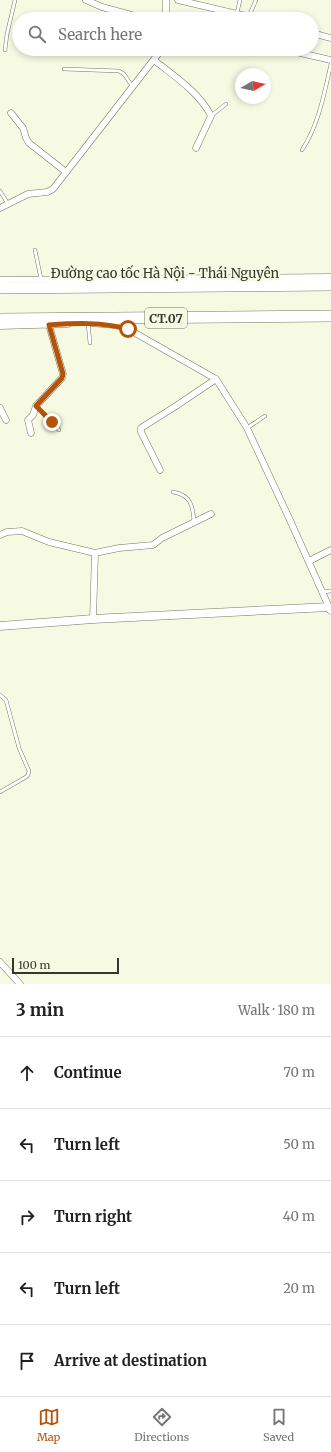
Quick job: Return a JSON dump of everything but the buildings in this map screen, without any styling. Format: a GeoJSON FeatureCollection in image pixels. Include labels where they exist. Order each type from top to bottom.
{"type":"FeatureCollection","features":[{"type":"Feature","properties":{"kind":"highway","name":"Đường cao tốc Hà Nội - Thái Nguyên"},"geometry":{"type":"LineString","coordinates":[[0,288],[331,285]]}},
{"type":"Feature","properties":{"kind":"highway","name":"CT.07"},"geometry":{"type":"LineString","coordinates":[[0,319],[331,316]]}},
{"type":"Feature","properties":{"kind":"street"},"geometry":{"type":"LineString","coordinates":[[86,0],[102,7],[120,12]]}},
{"type":"Feature","properties":{"kind":"street"},"geometry":{"type":"LineString","coordinates":[[178,0],[202,3],[234,12]]}},
{"type":"Feature","properties":{"kind":"street"},"geometry":{"type":"LineString","coordinates":[[319,35],[331,38]]}},
{"type":"Feature","properties":{"kind":"street"},"geometry":{"type":"LineString","coordinates":[[0,208],[28,194],[47,192],[53,189],[157,56]]}},
{"type":"Feature","properties":{"kind":"street"},"geometry":{"type":"LineString","coordinates":[[314,56],[331,60]]}},
{"type":"Feature","properties":{"kind":"street"},"geometry":{"type":"LineString","coordinates":[[154,60],[200,99],[212,116],[196,148]]}},
{"type":"Feature","properties":{"kind":"street"},"geometry":{"type":"LineString","coordinates":[[11,113],[23,128],[29,143],[66,172]]}},
{"type":"Feature","properties":{"kind":"street"},"geometry":{"type":"LineString","coordinates":[[0,280],[331,277]]}},
{"type":"Feature","properties":{"kind":"street"},"geometry":{"type":"LineString","coordinates":[[0,326],[88,323],[114,325],[128,329],[216,379],[247,428],[330,608],[0,626]]}},
{"type":"Feature","properties":{"kind":"street"},"geometry":{"type":"LineString","coordinates":[[31,433],[28,422],[34,415],[36,406],[62,378],[63,374],[49,325]]}},
{"type":"Feature","properties":{"kind":"street"},"geometry":{"type":"LineString","coordinates":[[160,470],[141,432],[141,428],[216,379]]}},
{"type":"Feature","properties":{"kind":"street"},"geometry":{"type":"LineString","coordinates":[[0,408],[6,420]]}},
{"type":"Feature","properties":{"kind":"street"},"geometry":{"type":"LineString","coordinates":[[0,535],[7,532],[22,531],[49,542],[95,553],[119,548],[144,547],[152,545],[211,514]]}},
{"type":"Feature","properties":{"kind":"street"},"geometry":{"type":"LineString","coordinates":[[309,560],[331,550]]}},
{"type":"Feature","properties":{"kind":"street"},"geometry":{"type":"LineString","coordinates":[[93,620],[95,553]]}},
{"type":"Feature","properties":{"kind":"street"},"geometry":{"type":"LineString","coordinates":[[0,962],[20,984]]}},
{"type":"Feature","properties":{"kind":"lane"},"geometry":{"type":"LineString","coordinates":[[12,12],[15,0]]}},
{"type":"Feature","properties":{"kind":"lane"},"geometry":{"type":"LineString","coordinates":[[237,12],[240,0]]}},
{"type":"Feature","properties":{"kind":"lane"},"geometry":{"type":"LineString","coordinates":[[250,12],[256,0]]}},
{"type":"Feature","properties":{"kind":"lane"},"geometry":{"type":"LineString","coordinates":[[5,50],[12,13]]}},
{"type":"Feature","properties":{"kind":"lane"},"geometry":{"type":"LineString","coordinates":[[302,150],[318,117],[331,64]]}},
{"type":"Feature","properties":{"kind":"lane"},"geometry":{"type":"LineString","coordinates":[[64,69],[119,71],[124,74],[133,87]]}},
{"type":"Feature","properties":{"kind":"lane"},"geometry":{"type":"LineString","coordinates":[[212,116],[226,104]]}},
{"type":"Feature","properties":{"kind":"lane"},"geometry":{"type":"LineString","coordinates":[[0,191],[8,204]]}},
{"type":"Feature","properties":{"kind":"lane"},"geometry":{"type":"LineString","coordinates":[[35,250],[41,279]]}},
{"type":"Feature","properties":{"kind":"lane"},"geometry":{"type":"LineString","coordinates":[[88,323],[90,343]]}},
{"type":"Feature","properties":{"kind":"lane"},"geometry":{"type":"LineString","coordinates":[[36,406],[59,430]]}},
{"type":"Feature","properties":{"kind":"lane"},"geometry":{"type":"LineString","coordinates":[[247,428],[265,416]]}},
{"type":"Feature","properties":{"kind":"lane"},"geometry":{"type":"LineString","coordinates":[[173,492],[180,493],[185,496],[191,504],[194,522]]}},
{"type":"Feature","properties":{"kind":"lane"},"geometry":{"type":"LineString","coordinates":[[322,592],[331,591]]}},
{"type":"Feature","properties":{"kind":"lane"},"geometry":{"type":"LineString","coordinates":[[0,695],[6,700],[19,748],[29,771],[28,775],[0,792]]}},
{"type":"Feature","properties":{"kind":"route"},"geometry":{"type":"LineString","coordinates":[[52,422],[36,406],[62,378],[63,374],[49,325],[93,323],[114,325],[128,329]]}}]}
